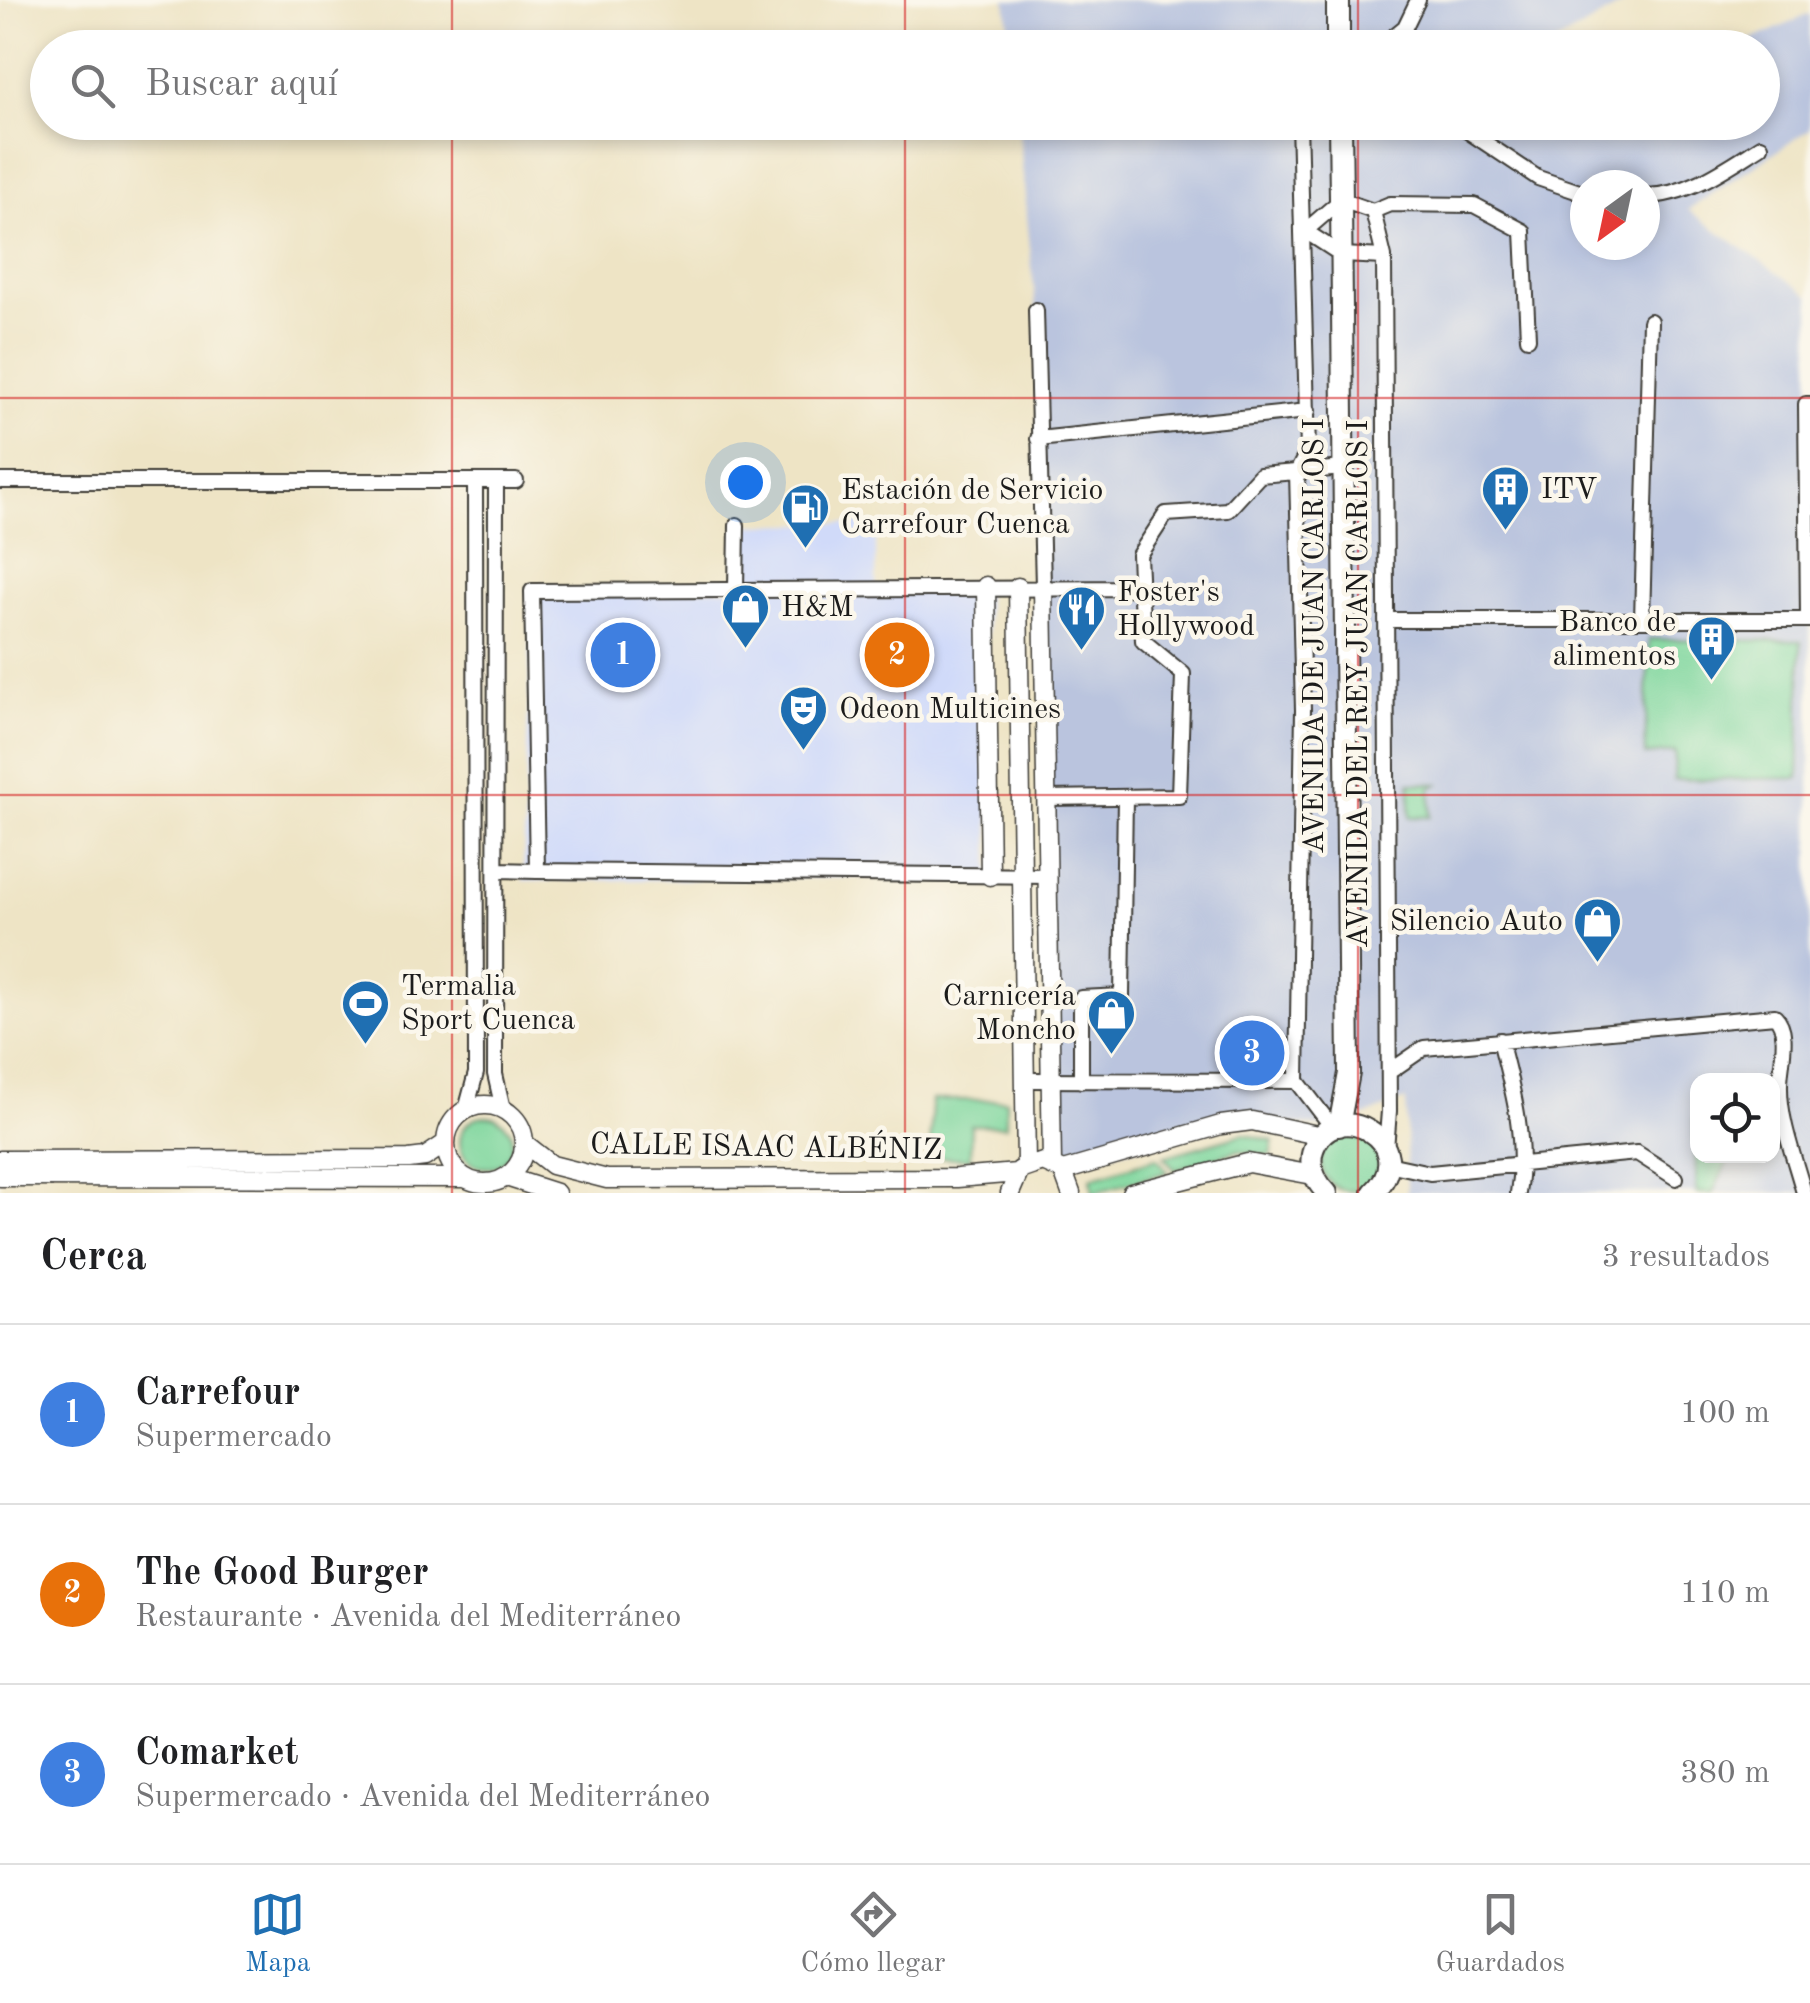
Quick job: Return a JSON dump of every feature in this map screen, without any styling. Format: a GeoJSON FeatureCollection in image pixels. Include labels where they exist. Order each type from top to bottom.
{"type":"FeatureCollection","features":[{"type":"Feature","properties":{"kind":"main road"},"geometry":{"type":"LineString","coordinates":[[1338,0],[1338,30]]}},
{"type":"Feature","properties":{"kind":"main road"},"geometry":{"type":"LineString","coordinates":[[1340,140],[1341,200]]}},
{"type":"Feature","properties":{"kind":"main road","name":"AVENIDA DE JUAN CARLOS I"},"geometry":{"type":"LineString","coordinates":[[1321,1188],[1312,1154],[1345,1129],[1349,1073],[1341,200]]}},
{"type":"Feature","properties":{"kind":"main road"},"geometry":{"type":"LineString","coordinates":[[1345,1129],[1383,1176]]}},
{"type":"Feature","properties":{"kind":"street"},"geometry":{"type":"LineString","coordinates":[[1401,30],[1418,0]]}},
{"type":"Feature","properties":{"kind":"street"},"geometry":{"type":"LineString","coordinates":[[1296,1081],[1303,730],[1298,472],[1308,451],[1300,140]]}},
{"type":"Feature","properties":{"kind":"street"},"geometry":{"type":"LineString","coordinates":[[1481,140],[1538,178],[1570,189]]}},
{"type":"Feature","properties":{"kind":"street"},"geometry":{"type":"LineString","coordinates":[[1660,196],[1710,178],[1761,146]]}},
{"type":"Feature","properties":{"kind":"street"},"geometry":{"type":"LineString","coordinates":[[1305,231],[1341,200],[1372,211],[1390,204],[1474,205],[1524,232],[1528,338]]}},
{"type":"Feature","properties":{"kind":"street","name":"AVENIDA DEL REY JUAN CARLOS I"},"geometry":{"type":"LineString","coordinates":[[1372,211],[1384,257],[1389,1111],[1383,1176]]}},
{"type":"Feature","properties":{"kind":"street"},"geometry":{"type":"LineString","coordinates":[[1305,231],[1342,255],[1384,257]]}},
{"type":"Feature","properties":{"kind":"street"},"geometry":{"type":"LineString","coordinates":[[1036,310],[1051,1081],[1058,1168],[1071,1193]]}},
{"type":"Feature","properties":{"kind":"street"},"geometry":{"type":"LineString","coordinates":[[1642,620],[1650,321]]}},
{"type":"Feature","properties":{"kind":"street"},"geometry":{"type":"LineString","coordinates":[[1386,620],[1809,620],[1806,404],[1810,404]]}},
{"type":"Feature","properties":{"kind":"street"},"geometry":{"type":"LineString","coordinates":[[1038,439],[1308,411]]}},
{"type":"Feature","properties":{"kind":"street"},"geometry":{"type":"LineString","coordinates":[[1046,798],[1179,796],[1183,674],[1143,642],[1139,555],[1166,514],[1228,510],[1260,474],[1344,468]]}},
{"type":"Feature","properties":{"kind":"street"},"geometry":{"type":"LineString","coordinates":[[0,480],[516,481]]}},
{"type":"Feature","properties":{"kind":"street"},"geometry":{"type":"LineString","coordinates":[[466,1110],[476,1073],[475,481]]}},
{"type":"Feature","properties":{"kind":"street"},"geometry":{"type":"LineString","coordinates":[[496,481],[495,1074],[503,1109]]}},
{"type":"Feature","properties":{"kind":"street"},"geometry":{"type":"LineString","coordinates":[[736,588],[737,525]]}},
{"type":"Feature","properties":{"kind":"street"},"geometry":{"type":"LineString","coordinates":[[986,586],[990,876]]}},
{"type":"Feature","properties":{"kind":"street"},"geometry":{"type":"LineString","coordinates":[[1010,1193],[1021,1169],[1024,1080],[1018,587]]}},
{"type":"Feature","properties":{"kind":"street"},"geometry":{"type":"LineString","coordinates":[[537,871],[532,591],[1141,588]]}},
{"type":"Feature","properties":{"kind":"street"},"geometry":{"type":"LineString","coordinates":[[1081,1081],[1081,998],[1122,996],[1125,797]]}},
{"type":"Feature","properties":{"kind":"street"},"geometry":{"type":"LineString","coordinates":[[496,870],[1048,876]]}},
{"type":"Feature","properties":{"kind":"street"},"geometry":{"type":"LineString","coordinates":[[1389,1072],[1424,1048],[1775,1016],[1783,1024],[1784,1036],[1782,1104],[1804,1193]]}},
{"type":"Feature","properties":{"kind":"street"},"geometry":{"type":"LineString","coordinates":[[1500,1040],[1515,1098],[1522,1166],[1518,1193]]}},
{"type":"Feature","properties":{"kind":"street"},"geometry":{"type":"LineString","coordinates":[[1024,1080],[1296,1081],[1345,1129],[1389,1111]]}},
{"type":"Feature","properties":{"kind":"street"},"geometry":{"type":"LineString","coordinates":[[468,1183],[452,1163],[446,1144],[452,1124],[466,1110],[484,1105],[503,1109],[518,1123],[524,1143],[520,1162],[497,1184]]}},
{"type":"Feature","properties":{"kind":"street","name":"CALLE ISAAC ALBÉNIZ"},"geometry":{"type":"LineString","coordinates":[[524,1143],[552,1164],[607,1179],[958,1178],[1058,1168],[1221,1124],[1252,1122],[1345,1129]]}},
{"type":"Feature","properties":{"kind":"street"},"geometry":{"type":"LineString","coordinates":[[0,1160],[408,1158],[425,1157],[446,1144]]}},
{"type":"Feature","properties":{"kind":"street"},"geometry":{"type":"LineString","coordinates":[[1383,1176],[1637,1153],[1676,1178]]}},
{"type":"Feature","properties":{"kind":"street"},"geometry":{"type":"LineString","coordinates":[[1131,1193],[1248,1163],[1321,1188]]}},
{"type":"Feature","properties":{"kind":"street"},"geometry":{"type":"LineString","coordinates":[[0,1177],[137,1185],[468,1183],[556,1193]]}},
{"type":"Feature","properties":{"kind":"shaded area"},"geometry":{"type":"Polygon","coordinates":[[[1006,0],[1630,0],[1579,30],[1009,30],[1006,0]]]}},
{"type":"Feature","properties":{"kind":"shaded area"},"geometry":{"type":"Polygon","coordinates":[[[1810,14],[1810,129],[1688,210],[1810,296],[1810,1193],[1407,1193],[1406,1100],[1333,1128],[1252,1121],[1055,1166],[1036,310],[1020,140],[1780,140],[1780,30],[1774,30],[1810,14]]]}},
{"type":"Feature","properties":{"kind":"shaded area"},"geometry":{"type":"Polygon","coordinates":[[[876,523],[876,587],[986,586],[990,876],[523,881],[532,591],[736,589],[737,525],[876,523]]]}},
{"type":"Feature","properties":{"kind":"green space"},"geometry":{"type":"Polygon","coordinates":[[[1649,639],[1801,641],[1799,778],[1674,780],[1675,752],[1645,755],[1649,639]]]}},
{"type":"Feature","properties":{"kind":"green space"},"geometry":{"type":"Polygon","coordinates":[[[1410,783],[1438,784],[1431,788],[1430,817],[1410,817],[1410,783]]]}},
{"type":"Feature","properties":{"kind":"green space"},"geometry":{"type":"Polygon","coordinates":[[[932,1100],[1006,1100],[1006,1126],[971,1125],[970,1159],[930,1157],[932,1100]]]}},
{"type":"Feature","properties":{"kind":"green space"},"geometry":{"type":"Polygon","coordinates":[[[486,1116],[505,1123],[512,1142],[505,1161],[486,1168],[467,1161],[460,1142],[467,1123],[486,1116]]]}},
{"type":"Feature","properties":{"kind":"green space"},"geometry":{"type":"Polygon","coordinates":[[[1350,1133],[1370,1142],[1379,1162],[1370,1182],[1350,1191],[1330,1182],[1321,1162],[1330,1142],[1350,1133]]]}},
{"type":"Feature","properties":{"kind":"green space"},"geometry":{"type":"Polygon","coordinates":[[[1243,1134],[1274,1141],[1271,1156],[1238,1151],[1175,1170],[1164,1157],[1243,1134]]]}},
{"type":"Feature","properties":{"kind":"green space"},"geometry":{"type":"Polygon","coordinates":[[[1157,1158],[1168,1172],[1093,1193],[1091,1178],[1157,1158]]]}},
{"type":"Feature","properties":{"kind":"green space"},"geometry":{"type":"Polygon","coordinates":[[[1696,1163],[1727,1163],[1713,1193],[1697,1193],[1696,1163]]]}},
{"type":"Feature","properties":{"kind":"place","name":"ITV"},"geometry":{"type":"Point","coordinates":[1506,532]}},
{"type":"Feature","properties":{"kind":"place","name":"Estación de Servicio Carrefour Cuenca"},"geometry":{"type":"Point","coordinates":[806,550]}},
{"type":"Feature","properties":{"kind":"place","name":"H&M"},"geometry":{"type":"Point","coordinates":[746,650]}},
{"type":"Feature","properties":{"kind":"place","name":"Foster's Hollywood"},"geometry":{"type":"Point","coordinates":[1082,652]}},
{"type":"Feature","properties":{"kind":"place","name":"Carrefour"},"geometry":{"type":"Point","coordinates":[623,655]}},
{"type":"Feature","properties":{"kind":"place","name":"The Good Burger"},"geometry":{"type":"Point","coordinates":[897,655]}},
{"type":"Feature","properties":{"kind":"place","name":"Banco de alimentos"},"geometry":{"type":"Point","coordinates":[1711,682]}},
{"type":"Feature","properties":{"kind":"place","name":"Odeon Multicines"},"geometry":{"type":"Point","coordinates":[804,752]}},
{"type":"Feature","properties":{"kind":"place","name":"Silencio Auto"},"geometry":{"type":"Point","coordinates":[1598,964]}},
{"type":"Feature","properties":{"kind":"place","name":"Termalia Sport Cuenca"},"geometry":{"type":"Point","coordinates":[366,1046]}},
{"type":"Feature","properties":{"kind":"place","name":"Comarket"},"geometry":{"type":"Point","coordinates":[1252,1053]}},
{"type":"Feature","properties":{"kind":"place","name":"Carnicería Moncho"},"geometry":{"type":"Point","coordinates":[1111,1056]}}]}
